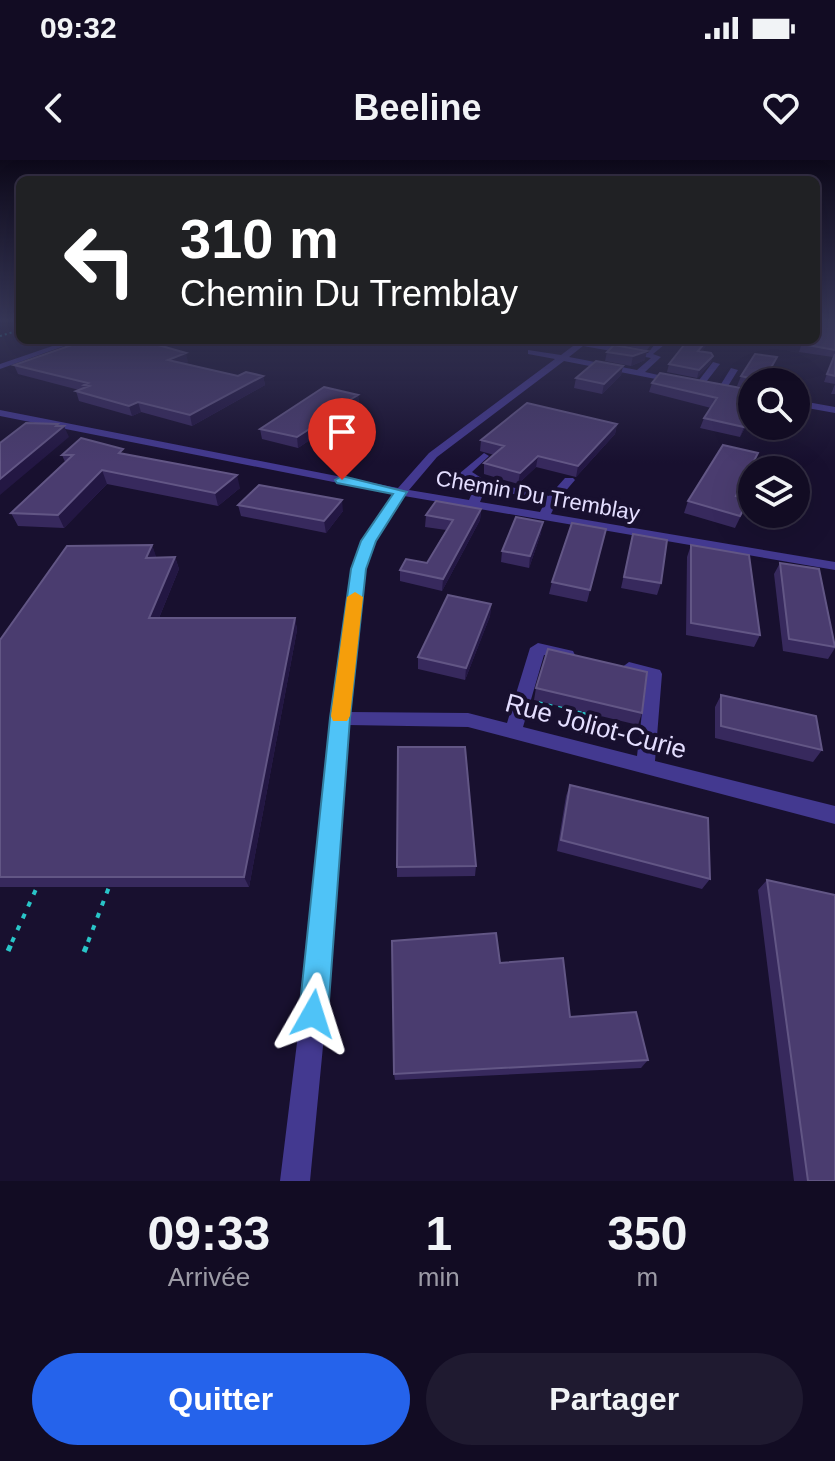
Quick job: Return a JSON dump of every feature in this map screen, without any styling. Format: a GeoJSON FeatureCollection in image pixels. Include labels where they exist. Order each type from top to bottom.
{"type":"FeatureCollection","features":[{"type":"Feature","properties":{"kind":"street"},"geometry":{"type":"LineString","coordinates":[[295,1181],[320,953],[340,718],[359,569],[369,541],[401,492],[433,455],[551,368]]}},
{"type":"Feature","properties":{"kind":"street"},"geometry":{"type":"LineString","coordinates":[[612,368],[737,392]]}},
{"type":"Feature","properties":{"kind":"street"},"geometry":{"type":"LineString","coordinates":[[639,373],[645,368]]}},
{"type":"Feature","properties":{"kind":"street"},"geometry":{"type":"LineString","coordinates":[[700,384],[713,368]]}},
{"type":"Feature","properties":{"kind":"street"},"geometry":{"type":"LineString","coordinates":[[722,389],[734,370]]}},
{"type":"Feature","properties":{"kind":"street"},"geometry":{"type":"LineString","coordinates":[[506,401],[521,404]]}},
{"type":"Feature","properties":{"kind":"street"},"geometry":{"type":"LineString","coordinates":[[810,406],[835,410]]}},
{"type":"Feature","properties":{"kind":"street","name":"Chemin Du Tremblay"},"geometry":{"type":"LineString","coordinates":[[0,413],[401,492],[835,566]]}},
{"type":"Feature","properties":{"kind":"street"},"geometry":{"type":"LineString","coordinates":[[484,456],[465,473],[482,483],[552,500]]}},
{"type":"Feature","properties":{"kind":"street"},"geometry":{"type":"LineString","coordinates":[[544,516],[552,500],[569,480]]}},
{"type":"Feature","properties":{"kind":"street"},"geometry":{"type":"LineString","coordinates":[[473,504],[482,483]]}},
{"type":"Feature","properties":{"kind":"street"},"geometry":{"type":"LineString","coordinates":[[513,731],[530,704],[538,648],[581,658]]}},
{"type":"Feature","properties":{"kind":"street"},"geometry":{"type":"LineString","coordinates":[[611,664],[654,674],[631,729],[645,765]]}},
{"type":"Feature","properties":{"kind":"street","name":"Rue Joliot-Curie"},"geometry":{"type":"LineString","coordinates":[[340,718],[468,720],[835,815]]}},
{"type":"Feature","properties":{"kind":"path"},"geometry":{"type":"LineString","coordinates":[[530,704],[584,712],[631,729]]}},
{"type":"Feature","properties":{"kind":"path"},"geometry":{"type":"LineString","coordinates":[[580,738],[584,712]]}},
{"type":"Feature","properties":{"kind":"path"},"geometry":{"type":"LineString","coordinates":[[8,951],[37,887]]}},
{"type":"Feature","properties":{"kind":"path"},"geometry":{"type":"LineString","coordinates":[[84,952],[109,887]]}},
{"type":"Feature","properties":{"kind":"building"},"geometry":{"type":"Polygon","coordinates":[[[25,368],[201,368],[238,376],[246,372],[263,376],[190,415],[138,402],[129,406],[76,391],[89,386],[84,385],[88,383],[25,368]]]}},
{"type":"Feature","properties":{"kind":"building"},"geometry":{"type":"Polygon","coordinates":[[[588,368],[621,368],[604,384],[576,378],[588,368]]]}},
{"type":"Feature","properties":{"kind":"building"},"geometry":{"type":"Polygon","coordinates":[[[830,368],[835,368],[835,376],[827,374],[830,368]]]}},
{"type":"Feature","properties":{"kind":"building"},"geometry":{"type":"Polygon","coordinates":[[[660,373],[738,387],[738,426],[704,418],[717,398],[652,383],[660,373]]]}},
{"type":"Feature","properties":{"kind":"building"},"geometry":{"type":"Polygon","coordinates":[[[324,387],[358,395],[323,416],[328,417],[297,437],[260,429],[324,387]]]}},
{"type":"Feature","properties":{"kind":"building"},"geometry":{"type":"Polygon","coordinates":[[[527,403],[617,424],[578,466],[538,456],[520,473],[484,463],[504,446],[481,440],[527,403]]]}},
{"type":"Feature","properties":{"kind":"building"},"geometry":{"type":"Polygon","coordinates":[[[26,423],[64,426],[0,479],[0,443],[26,423]]]}},
{"type":"Feature","properties":{"kind":"building"},"geometry":{"type":"Polygon","coordinates":[[[81,438],[123,449],[119,453],[237,475],[215,493],[102,470],[58,515],[11,513],[73,455],[62,455],[81,438]]]}},
{"type":"Feature","properties":{"kind":"building"},"geometry":{"type":"Polygon","coordinates":[[[723,445],[758,453],[756,456],[738,456],[738,515],[688,501],[723,445]]]}},
{"type":"Feature","properties":{"kind":"building"},"geometry":{"type":"Polygon","coordinates":[[[259,485],[342,500],[324,521],[238,505],[259,485]]]}},
{"type":"Feature","properties":{"kind":"building"},"geometry":{"type":"Polygon","coordinates":[[[436,501],[481,509],[443,579],[400,570],[406,559],[427,563],[453,520],[426,515],[436,501]]]}},
{"type":"Feature","properties":{"kind":"building"},"geometry":{"type":"Polygon","coordinates":[[[516,517],[543,522],[530,556],[502,551],[516,517]]]}},
{"type":"Feature","properties":{"kind":"building"},"geometry":{"type":"Polygon","coordinates":[[[572,523],[606,529],[590,590],[552,582],[572,523]]]}},
{"type":"Feature","properties":{"kind":"building"},"geometry":{"type":"Polygon","coordinates":[[[633,534],[667,540],[661,583],[624,577],[633,534]]]}},
{"type":"Feature","properties":{"kind":"building"},"geometry":{"type":"Polygon","coordinates":[[[152,545],[146,558],[175,557],[149,618],[295,618],[244,877],[0,877],[0,640],[67,546],[152,545]]]}},
{"type":"Feature","properties":{"kind":"building"},"geometry":{"type":"Polygon","coordinates":[[[691,545],[749,555],[760,635],[691,623],[691,545]]]}},
{"type":"Feature","properties":{"kind":"building"},"geometry":{"type":"Polygon","coordinates":[[[780,563],[819,569],[835,647],[789,639],[780,563]]]}},
{"type":"Feature","properties":{"kind":"building"},"geometry":{"type":"Polygon","coordinates":[[[448,595],[491,604],[466,668],[418,657],[448,595]]]}},
{"type":"Feature","properties":{"kind":"building"},"geometry":{"type":"Polygon","coordinates":[[[548,649],[647,672],[642,713],[536,688],[548,649]]]}},
{"type":"Feature","properties":{"kind":"building"},"geometry":{"type":"Polygon","coordinates":[[[721,695],[816,716],[822,750],[721,726],[721,695]]]}},
{"type":"Feature","properties":{"kind":"building"},"geometry":{"type":"Polygon","coordinates":[[[398,747],[465,747],[476,866],[397,867],[398,747]]]}},
{"type":"Feature","properties":{"kind":"building"},"geometry":{"type":"Polygon","coordinates":[[[570,785],[708,818],[710,879],[561,840],[570,785]]]}},
{"type":"Feature","properties":{"kind":"building"},"geometry":{"type":"Polygon","coordinates":[[[767,880],[835,895],[835,1181],[808,1181],[767,880]]]}},
{"type":"Feature","properties":{"kind":"building"},"geometry":{"type":"Polygon","coordinates":[[[496,933],[500,963],[563,958],[570,1017],[636,1012],[648,1060],[394,1074],[392,941],[496,933]]]}},
{"type":"Feature","properties":{"kind":"slow traffic"},"geometry":{"type":"LineString","coordinates":[[340,716],[355,597]]}},
{"type":"Feature","properties":{"kind":"route"},"geometry":{"type":"LineString","coordinates":[[313,1014],[340,718],[359,569],[369,541],[401,492],[342,480]]}}]}
